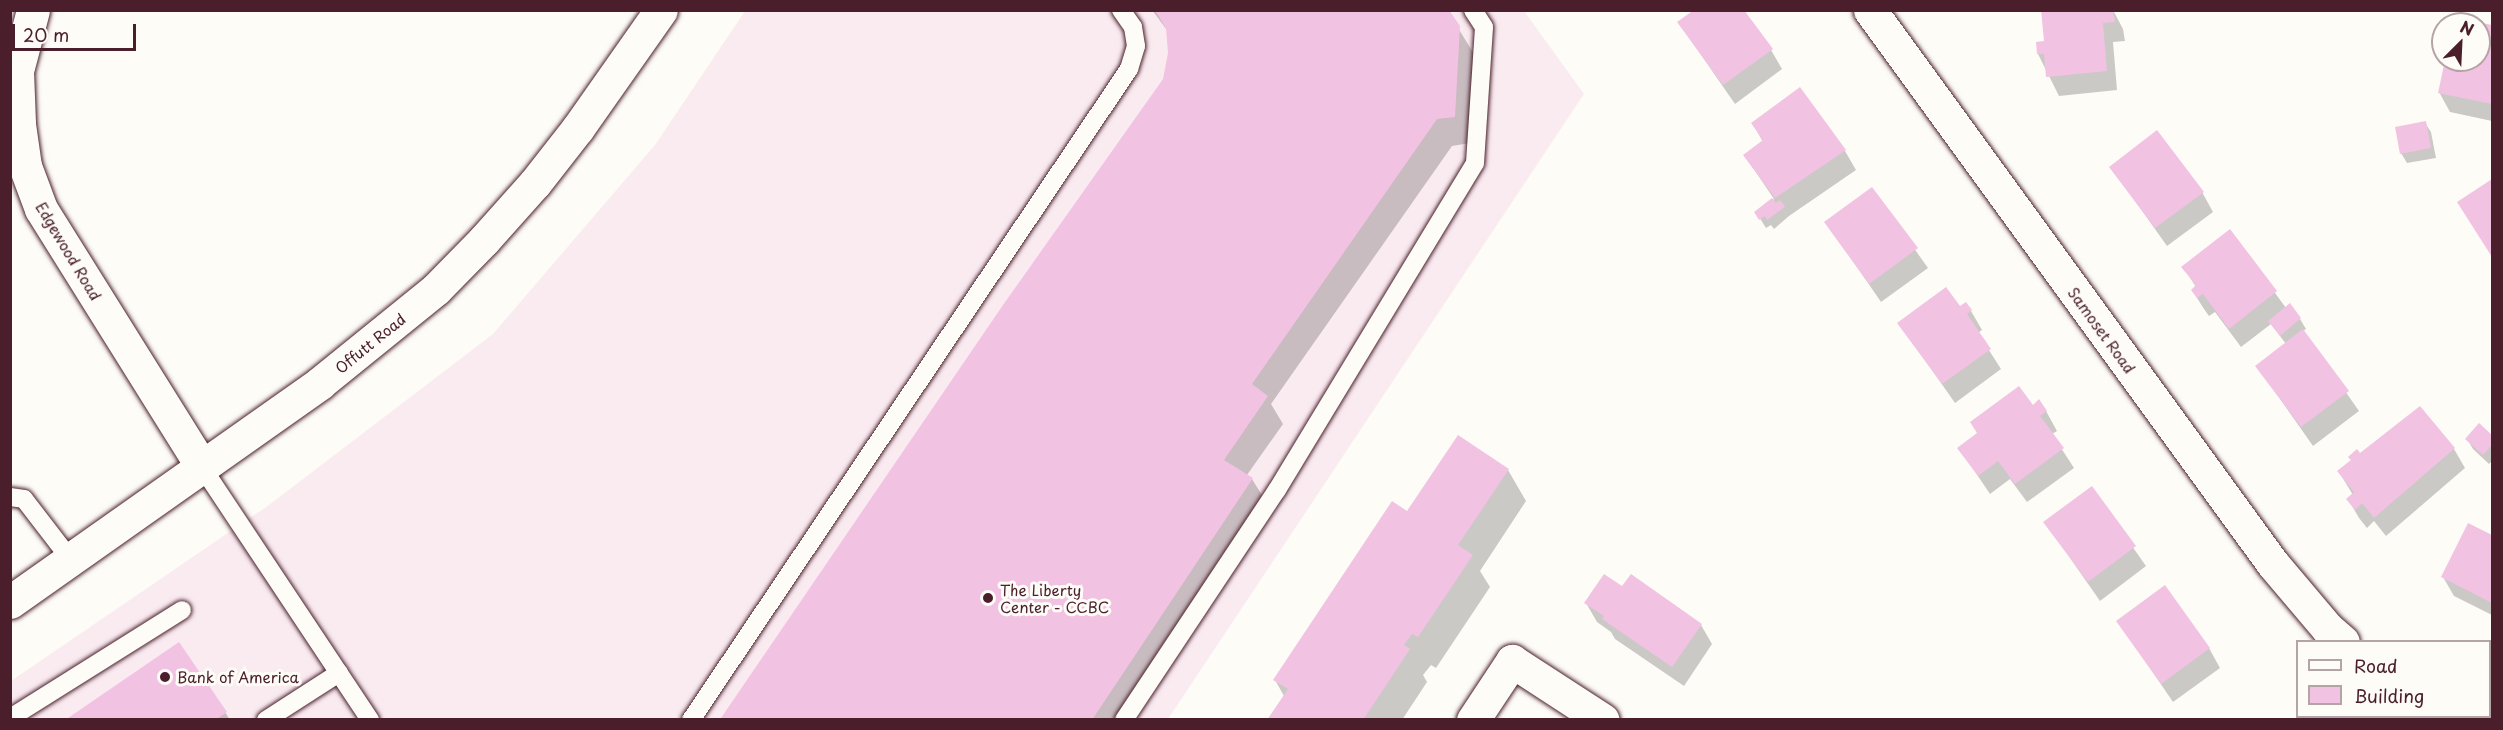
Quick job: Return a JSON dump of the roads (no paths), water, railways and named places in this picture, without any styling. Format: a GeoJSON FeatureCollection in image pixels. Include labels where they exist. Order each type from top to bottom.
{"type":"FeatureCollection","features":[{"type":"Feature","properties":{"kind":"street","name":"Edgewood Road"},"geometry":{"type":"LineString","coordinates":[[33,10],[25,35],[18,81],[19,124],[25,166],[41,209],[202,467]]}},
{"type":"Feature","properties":{"kind":"street","name":"Offutt Road"},"geometry":{"type":"LineString","coordinates":[[10,602],[202,467],[382,335],[436,289],[484,240],[578,128],[661,10]]}},
{"type":"Feature","properties":{"kind":"street","name":"Samoset Road"},"geometry":{"type":"LineString","coordinates":[[1872,12],[2273,564],[2327,628],[2341,640]]}},
{"type":"Feature","properties":{"kind":"street"},"geometry":{"type":"LineString","coordinates":[[1473,720],[1512,661],[1603,720]]}},
{"type":"Feature","properties":{"kind":"lane"},"geometry":{"type":"LineString","coordinates":[[691,720],[1130,69],[1136,46],[1132,27],[1121,10]]}},
{"type":"Feature","properties":{"kind":"lane"},"geometry":{"type":"LineString","coordinates":[[1124,720],[1277,490],[1475,163],[1484,27],[1473,10]]}},
{"type":"Feature","properties":{"kind":"lane"},"geometry":{"type":"LineString","coordinates":[[202,467],[370,720]]}},
{"type":"Feature","properties":{"kind":"lane"},"geometry":{"type":"LineString","coordinates":[[10,497],[24,499],[71,560]]}},
{"type":"Feature","properties":{"kind":"lane"},"geometry":{"type":"LineString","coordinates":[[10,718],[182,610]]}},
{"type":"Feature","properties":{"kind":"lane"},"geometry":{"type":"LineString","coordinates":[[266,720],[339,673]]}},
{"type":"Feature","properties":{"kind":"place","name":"The Liberty Center - CCBC"},"geometry":{"type":"Point","coordinates":[988,598]}},
{"type":"Feature","properties":{"kind":"place","name":"Bank of America"},"geometry":{"type":"Point","coordinates":[165,677]}}]}
